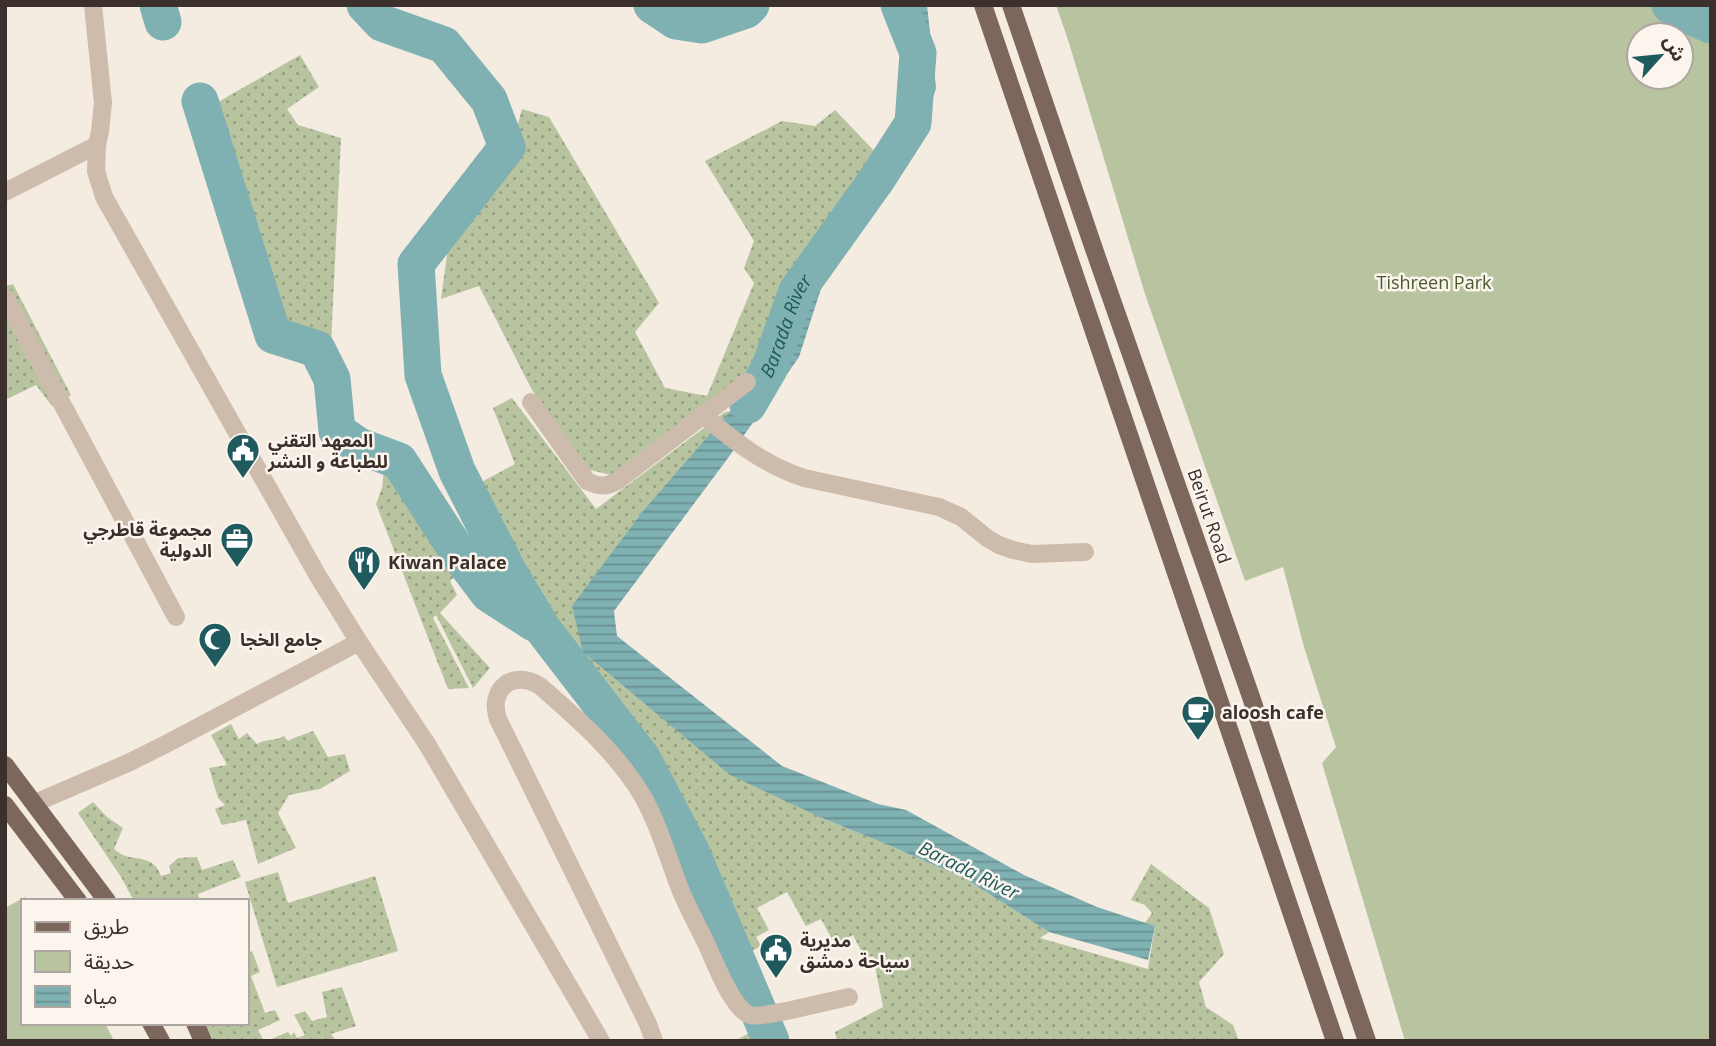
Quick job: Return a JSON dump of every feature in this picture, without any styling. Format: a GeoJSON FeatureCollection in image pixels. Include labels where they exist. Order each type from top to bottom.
{"type":"FeatureCollection","features":[{"type":"Feature","properties":{"kind":"main road"},"geometry":{"type":"LineString","coordinates":[[983,5],[1335,1041]]}},
{"type":"Feature","properties":{"kind":"main road","name":"Beirut Road"},"geometry":{"type":"LineString","coordinates":[[1011,5],[1250,694],[1367,1041]]}},
{"type":"Feature","properties":{"kind":"main road"},"geometry":{"type":"LineString","coordinates":[[5,765],[106,899]]}},
{"type":"Feature","properties":{"kind":"main road"},"geometry":{"type":"LineString","coordinates":[[5,805],[76,899]]}},
{"type":"Feature","properties":{"kind":"main road"},"geometry":{"type":"LineString","coordinates":[[152,1025],[161,1041]]}},
{"type":"Feature","properties":{"kind":"main road"},"geometry":{"type":"LineString","coordinates":[[195,1025],[203,1041]]}},
{"type":"Feature","properties":{"kind":"street"},"geometry":{"type":"LineString","coordinates":[[93,5],[103,103],[96,171],[104,197],[318,576],[427,744],[601,1041]]}},
{"type":"Feature","properties":{"kind":"street"},"geometry":{"type":"LineString","coordinates":[[5,192],[97,145]]}},
{"type":"Feature","properties":{"kind":"street"},"geometry":{"type":"LineString","coordinates":[[5,297],[176,617]]}},
{"type":"Feature","properties":{"kind":"street"},"geometry":{"type":"LineString","coordinates":[[531,402],[587,481],[597,486],[608,486],[747,382]]}},
{"type":"Feature","properties":{"kind":"street"},"geometry":{"type":"LineString","coordinates":[[703,415],[750,453],[785,472],[939,507],[961,517],[987,538],[1013,551],[1032,554],[1085,552]]}},
{"type":"Feature","properties":{"kind":"street"},"geometry":{"type":"LineString","coordinates":[[34,803],[169,743],[359,642]]}},
{"type":"Feature","properties":{"kind":"street"},"geometry":{"type":"LineString","coordinates":[[654,1041],[498,719],[495,701],[498,692],[513,680],[532,681],[540,686],[600,741],[642,795],[657,826],[682,893],[731,993],[743,1011],[752,1016],[849,997]]}},
{"type":"Feature","properties":{"kind":"green space"},"geometry":{"type":"Polygon","coordinates":[[[652,5],[751,5],[746,10],[702,25],[676,21],[652,5]]]}},
{"type":"Feature","properties":{"kind":"green space","name":"Tishreen Park"},"geometry":{"type":"Polygon","coordinates":[[[1056,5],[1711,5],[1711,1041],[1405,1041],[1322,763],[1336,747],[1304,647],[1283,567],[1245,581],[1145,294],[1056,5]]]}},
{"type":"Feature","properties":{"kind":"green space"},"geometry":{"type":"Polygon","coordinates":[[[300,55],[319,87],[287,109],[298,125],[341,138],[330,364],[319,345],[277,331],[206,109],[300,55]]]}},
{"type":"Feature","properties":{"kind":"green space"},"geometry":{"type":"Polygon","coordinates":[[[522,109],[549,117],[659,303],[635,332],[665,388],[707,396],[754,283],[744,268],[754,241],[705,161],[782,121],[815,126],[835,110],[881,158],[789,289],[755,378],[746,379],[615,476],[582,468],[531,388],[479,286],[441,299],[448,248],[511,150],[522,109]]]}},
{"type":"Feature","properties":{"kind":"green space"},"geometry":{"type":"Polygon","coordinates":[[[13,284],[71,395],[52,406],[36,385],[5,400],[5,286],[13,284]]]}},
{"type":"Feature","properties":{"kind":"green space"},"geometry":{"type":"Polygon","coordinates":[[[512,398],[596,509],[725,412],[731,411],[642,512],[573,606],[822,818],[964,878],[1049,932],[1040,938],[1148,969],[1155,926],[1145,923],[1152,913],[1145,905],[1131,900],[1151,864],[1209,908],[1224,954],[1199,982],[1206,1007],[1233,1025],[1239,1041],[837,1041],[835,1032],[883,1007],[873,956],[865,958],[853,935],[835,945],[821,919],[806,926],[787,892],[757,908],[769,930],[756,937],[761,946],[739,958],[706,864],[653,750],[574,657],[490,521],[474,486],[515,464],[493,408],[512,398]]]}},
{"type":"Feature","properties":{"kind":"green space"},"geometry":{"type":"Polygon","coordinates":[[[385,460],[396,467],[422,504],[456,562],[459,573],[450,581],[457,595],[440,613],[490,668],[473,688],[436,615],[433,618],[469,688],[448,689],[376,504],[382,488],[385,460]]]}},
{"type":"Feature","properties":{"kind":"green space"},"geometry":{"type":"Polygon","coordinates":[[[231,724],[239,739],[247,733],[257,744],[284,736],[288,741],[313,731],[328,757],[345,754],[350,771],[320,789],[289,795],[278,813],[296,848],[258,864],[246,820],[222,825],[215,809],[225,805],[218,798],[209,768],[227,765],[211,735],[231,724]]]}},
{"type":"Feature","properties":{"kind":"green space"},"geometry":{"type":"Polygon","coordinates":[[[93,802],[107,817],[123,828],[114,849],[125,856],[152,863],[161,876],[171,873],[169,866],[178,858],[197,857],[202,870],[233,860],[241,877],[198,894],[199,899],[133,899],[78,813],[93,802]]]}},
{"type":"Feature","properties":{"kind":"green space"},"geometry":{"type":"Polygon","coordinates":[[[278,872],[288,903],[375,876],[398,951],[277,987],[245,882],[278,872]]]}},
{"type":"Feature","properties":{"kind":"green space"},"geometry":{"type":"Polygon","coordinates":[[[21,899],[21,1025],[106,1025],[114,1041],[5,1041],[5,908],[21,899]]]}},
{"type":"Feature","properties":{"kind":"green space"},"geometry":{"type":"Polygon","coordinates":[[[252,951],[260,972],[251,976],[265,1013],[275,1010],[280,1020],[258,1030],[264,1041],[214,1041],[205,1025],[248,1025],[248,953],[252,951]]]}},
{"type":"Feature","properties":{"kind":"green space"},"geometry":{"type":"Polygon","coordinates":[[[342,987],[356,1026],[331,1034],[336,1041],[266,1041],[288,1032],[291,1036],[294,1032],[297,1038],[305,1035],[294,1015],[305,1011],[312,1021],[327,1017],[322,992],[342,987]]]}},
{"type":"Feature","properties":{"kind":"green space"},"geometry":{"type":"Polygon","coordinates":[[[759,1028],[763,1041],[734,1041],[759,1028]]]}},
{"type":"Feature","properties":{"kind":"water"},"geometry":{"type":"Polygon","coordinates":[[[899,5],[927,5],[936,88],[916,152],[828,267],[799,357],[614,611],[617,636],[782,766],[878,804],[906,810],[1024,875],[1097,907],[1155,926],[1148,960],[1049,932],[964,878],[822,818],[730,775],[583,652],[572,606],[642,512],[769,369],[797,291],[877,179],[913,123],[918,53],[899,5]]]}},
{"type":"Feature","properties":{"kind":"waterway"},"geometry":{"type":"LineString","coordinates":[[158,5],[163,22]]}},
{"type":"Feature","properties":{"kind":"waterway"},"geometry":{"type":"LineString","coordinates":[[365,5],[382,23],[444,45],[489,100],[507,147],[416,264],[423,375],[457,471],[508,571],[542,628],[642,758],[691,851],[771,1041]]}},
{"type":"Feature","properties":{"kind":"waterway","name":"Barada River"},"geometry":{"type":"LineString","coordinates":[[652,5],[676,21],[702,25],[746,10],[751,5]]}},
{"type":"Feature","properties":{"kind":"waterway","name":"Barada River"},"geometry":{"type":"LineString","coordinates":[[748,405],[769,369],[797,291],[877,179],[913,123],[918,53],[899,5]]}},
{"type":"Feature","properties":{"kind":"waterway"},"geometry":{"type":"LineString","coordinates":[[1670,5],[1711,25]]}},
{"type":"Feature","properties":{"kind":"waterway"},"geometry":{"type":"LineString","coordinates":[[200,101],[273,335],[317,349],[332,379],[337,431],[359,446],[399,461],[461,557],[489,594],[534,623]]}},
{"type":"Feature","properties":{"kind":"place","name":"المعهد التقني للطباعة و النشر"},"geometry":{"type":"Point","coordinates":[243,480]}},
{"type":"Feature","properties":{"kind":"place","name":"مجموعة قاطرجي الدولية"},"geometry":{"type":"Point","coordinates":[237,569]}},
{"type":"Feature","properties":{"kind":"place","name":"Kiwan Palace"},"geometry":{"type":"Point","coordinates":[364,592]}},
{"type":"Feature","properties":{"kind":"place","name":"جامع الخجا"},"geometry":{"type":"Point","coordinates":[215,669]}},
{"type":"Feature","properties":{"kind":"place","name":"aloosh cafe"},"geometry":{"type":"Point","coordinates":[1198,742]}},
{"type":"Feature","properties":{"kind":"place","name":"مديرية سياحة دمشق"},"geometry":{"type":"Point","coordinates":[776,980]}}]}
